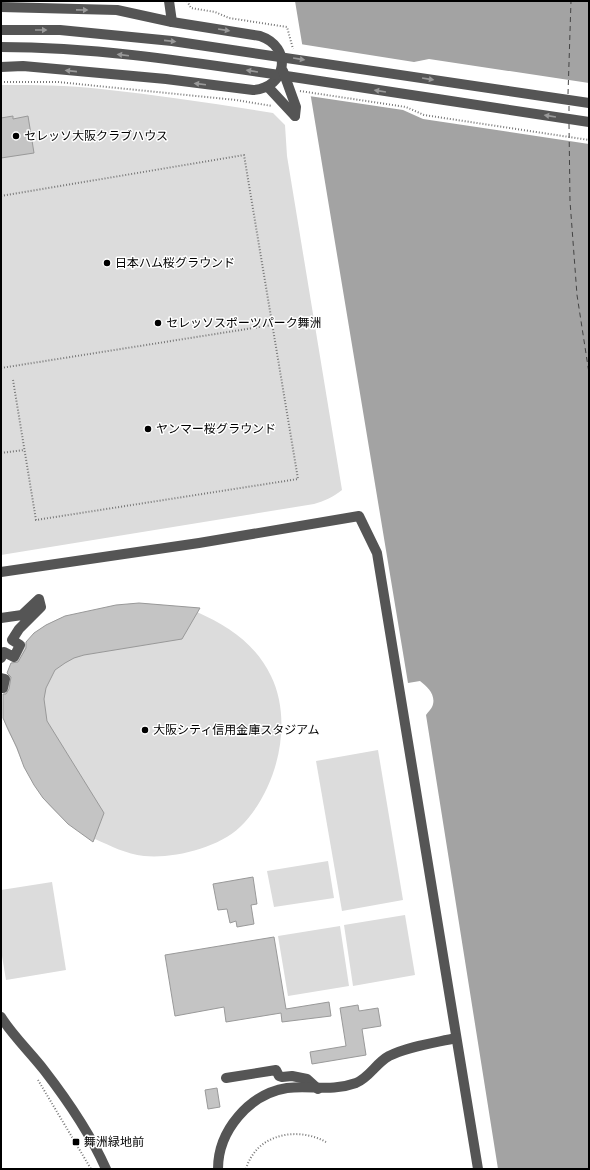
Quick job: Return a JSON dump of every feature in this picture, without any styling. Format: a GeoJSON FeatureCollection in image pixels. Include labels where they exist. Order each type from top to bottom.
{"type":"FeatureCollection","features":[{"type":"Feature","properties":{"kind":"street"},"geometry":{"type":"LineString","coordinates":[[169,1],[172,22]]}},
{"type":"Feature","properties":{"kind":"street"},"geometry":{"type":"LineString","coordinates":[[1,7],[117,10],[172,22],[266,38],[276,45],[281,55],[282,67],[296,107],[295,116],[268,87]]}},
{"type":"Feature","properties":{"kind":"street"},"geometry":{"type":"LineString","coordinates":[[2,30],[60,30],[172,41],[255,52],[589,103]]}},
{"type":"Feature","properties":{"kind":"street"},"geometry":{"type":"LineString","coordinates":[[2,47],[52,48],[111,53],[238,69],[589,122]]}},
{"type":"Feature","properties":{"kind":"street"},"geometry":{"type":"LineString","coordinates":[[1,67],[23,66],[260,90],[268,87],[277,79],[282,67]]}},
{"type":"Feature","properties":{"kind":"street"},"geometry":{"type":"LineString","coordinates":[[1,572],[199,543],[359,516],[377,553],[478,1169]]}},
{"type":"Feature","properties":{"kind":"street"},"geometry":{"type":"LineString","coordinates":[[1,618],[22,614],[39,598],[41,607],[18,629],[12,640],[20,645],[14,657],[4,652],[1,658]]}},
{"type":"Feature","properties":{"kind":"street"},"geometry":{"type":"LineString","coordinates":[[1,678],[5,679],[3,688],[1,688]]}},
{"type":"Feature","properties":{"kind":"street"},"geometry":{"type":"LineString","coordinates":[[1,1017],[8,1028],[62,1094],[84,1126],[106,1169]]}},
{"type":"Feature","properties":{"kind":"street"},"geometry":{"type":"LineString","coordinates":[[218,1169],[221,1144],[232,1125],[242,1112],[255,1101],[270,1093],[287,1088],[341,1087],[357,1082],[370,1074],[379,1063],[389,1056],[408,1049],[456,1038]]}},
{"type":"Feature","properties":{"kind":"street"},"geometry":{"type":"LineString","coordinates":[[226,1078],[276,1070],[279,1076],[292,1076],[307,1079],[318,1088]]}},
{"type":"Feature","properties":{"kind":"path"},"geometry":{"type":"LineString","coordinates":[[1,196],[244,155],[298,479],[36,520],[12,380]]}},
{"type":"Feature","properties":{"kind":"path"},"geometry":{"type":"LineString","coordinates":[[1,368],[272,324]]}},
{"type":"Feature","properties":{"kind":"path"},"geometry":{"type":"LineString","coordinates":[[1,453],[24,450]]}},
{"type":"Feature","properties":{"kind":"path"},"geometry":{"type":"LineString","coordinates":[[34,1074],[91,1169]]}},
{"type":"Feature","properties":{"kind":"path"},"geometry":{"type":"LineString","coordinates":[[246,1169],[250,1157],[254,1152],[280,1136],[301,1133],[311,1135],[326,1142]]}},
{"type":"Feature","properties":{"kind":"shaded area"},"geometry":{"type":"Polygon","coordinates":[[[295,1],[589,1],[589,1169],[498,1169],[426,715],[432,707],[433,696],[429,689],[420,681],[408,683],[295,1]]]}},
{"type":"Feature","properties":{"kind":"shaded area","name":"セレッソスポーツパーク舞洲"},"geometry":{"type":"Polygon","coordinates":[[[1,85],[89,88],[187,100],[273,113],[285,125],[287,156],[342,490],[322,502],[314,504],[1,555],[1,85]]]}},
{"type":"Feature","properties":{"kind":"shaded area","name":"大阪シティ信用金庫スタジアム"},"geometry":{"type":"Polygon","coordinates":[[[139,603],[199,608],[197,612],[220,623],[240,637],[257,654],[271,676],[278,695],[281,714],[281,735],[278,756],[264,795],[253,812],[240,827],[220,841],[195,850],[168,856],[137,855],[95,839],[93,842],[61,816],[43,798],[32,781],[22,763],[3,716],[5,686],[9,672],[15,659],[32,636],[43,627],[64,617],[139,603]]]}},
{"type":"Feature","properties":{"kind":"shaded area"},"geometry":{"type":"Polygon","coordinates":[[[378,750],[403,900],[342,911],[316,761],[378,750]]]}},
{"type":"Feature","properties":{"kind":"shaded area"},"geometry":{"type":"Polygon","coordinates":[[[328,861],[334,898],[274,907],[267,871],[328,861]]]}},
{"type":"Feature","properties":{"kind":"shaded area"},"geometry":{"type":"Polygon","coordinates":[[[52,882],[66,970],[6,980],[1,950],[1,890],[52,882]]]}},
{"type":"Feature","properties":{"kind":"shaded area"},"geometry":{"type":"Polygon","coordinates":[[[405,915],[415,975],[353,986],[344,925],[405,915]]]}},
{"type":"Feature","properties":{"kind":"shaded area"},"geometry":{"type":"Polygon","coordinates":[[[340,926],[349,986],[288,996],[278,936],[340,926]]]}},
{"type":"Feature","properties":{"kind":"pier"},"geometry":{"type":"Polygon","coordinates":[[[300,44],[414,62],[429,59],[589,83],[589,144],[423,119],[403,110],[309,96],[300,44]]]}},
{"type":"Feature","properties":{"kind":"building","name":"セレッソ大阪クラブハウス"},"geometry":{"type":"Polygon","coordinates":[[[13,116],[13,119],[28,116],[34,153],[1,158],[1,118],[13,116]]]}},
{"type":"Feature","properties":{"kind":"building"},"geometry":{"type":"Polygon","coordinates":[[[139,603],[200,608],[182,639],[84,655],[74,658],[55,670],[46,688],[44,699],[47,721],[104,813],[93,842],[68,824],[43,798],[24,767],[3,718],[3,694],[6,694],[9,689],[11,677],[7,673],[11,663],[18,662],[26,648],[26,642],[34,633],[46,625],[65,616],[116,605],[139,603]]]}},
{"type":"Feature","properties":{"kind":"building"},"geometry":{"type":"Polygon","coordinates":[[[253,877],[257,904],[251,905],[254,924],[237,927],[236,921],[230,923],[227,909],[218,910],[213,884],[253,877]]]}},
{"type":"Feature","properties":{"kind":"building"},"geometry":{"type":"Polygon","coordinates":[[[274,937],[286,1009],[329,1002],[331,1016],[282,1022],[281,1013],[226,1022],[224,1007],[175,1016],[165,955],[274,937]]]}},
{"type":"Feature","properties":{"kind":"building"},"geometry":{"type":"Polygon","coordinates":[[[358,1005],[359,1011],[378,1008],[381,1026],[362,1029],[366,1055],[312,1064],[310,1052],[346,1046],[340,1008],[358,1005]]]}},
{"type":"Feature","properties":{"kind":"building"},"geometry":{"type":"Polygon","coordinates":[[[217,1088],[220,1107],[208,1109],[205,1090],[217,1088]]]}},
{"type":"Feature","properties":{"kind":"ferry route"},"geometry":{"type":"LineString","coordinates":[[568,94],[571,1]]}},
{"type":"Feature","properties":{"kind":"ferry route"},"geometry":{"type":"LineString","coordinates":[[569,106],[569,114]]}},
{"type":"Feature","properties":{"kind":"ferry route"},"geometry":{"type":"LineString","coordinates":[[569,124],[570,201],[577,295],[589,373]]}},
{"type":"Feature","properties":{"kind":"place","name":"セレッソ大阪クラブハウス"},"geometry":{"type":"Point","coordinates":[16,136]}},
{"type":"Feature","properties":{"kind":"place","name":"日本ハム桜グラウンド"},"geometry":{"type":"Point","coordinates":[107,263]}},
{"type":"Feature","properties":{"kind":"place","name":"セレッソスポーツパーク舞洲"},"geometry":{"type":"Point","coordinates":[158,323]}},
{"type":"Feature","properties":{"kind":"place","name":"ヤンマー桜グラウンド"},"geometry":{"type":"Point","coordinates":[148,429]}},
{"type":"Feature","properties":{"kind":"place","name":"大阪シティ信用金庫スタジアム"},"geometry":{"type":"Point","coordinates":[145,730]}},
{"type":"Feature","properties":{"kind":"place","name":"舞洲緑地前"},"geometry":{"type":"Point","coordinates":[76,1142]}}]}
